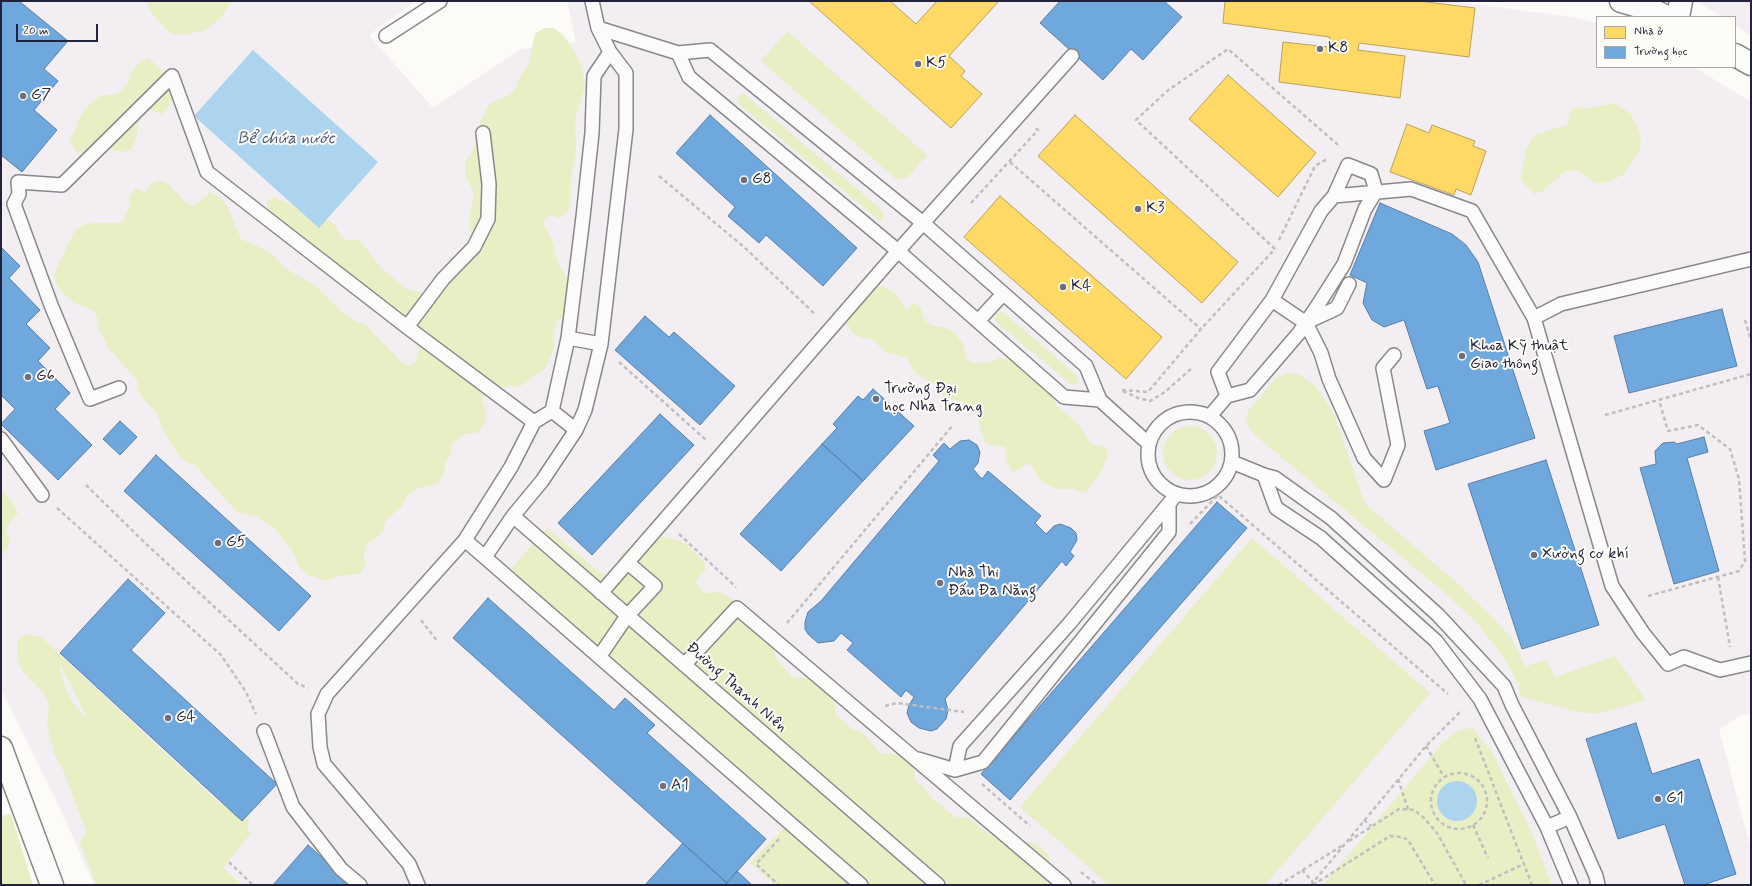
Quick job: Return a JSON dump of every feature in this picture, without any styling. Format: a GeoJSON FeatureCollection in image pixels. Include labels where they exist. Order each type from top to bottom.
{"type":"FeatureCollection","features":[{"type":"Feature","properties":{"kind":"main road"},"geometry":{"type":"LineString","coordinates":[[1621,1],[1652,10],[1665,16]]}},
{"type":"Feature","properties":{"kind":"main road"},"geometry":{"type":"LineString","coordinates":[[1678,16],[1681,1]]}},
{"type":"Feature","properties":{"kind":"main road"},"geometry":{"type":"LineString","coordinates":[[1736,56],[1751,64]]}},
{"type":"Feature","properties":{"kind":"main road"},"geometry":{"type":"LineString","coordinates":[[1,748],[52,885]]}},
{"type":"Feature","properties":{"kind":"lane"},"geometry":{"type":"LineString","coordinates":[[386,36],[440,1]]}},
{"type":"Feature","properties":{"kind":"lane"},"geometry":{"type":"LineString","coordinates":[[485,557],[513,516],[542,481],[576,430],[585,410],[601,344],[626,129],[626,73],[610,52],[598,28],[592,1]]}},
{"type":"Feature","properties":{"kind":"lane"},"geometry":{"type":"LineString","coordinates":[[598,28],[678,53],[710,50],[923,223],[1086,366],[1100,400],[1149,444]]}},
{"type":"Feature","properties":{"kind":"lane"},"geometry":{"type":"LineString","coordinates":[[418,885],[409,864],[324,764],[320,747],[318,714],[327,694],[465,540],[511,467],[534,422],[552,411],[568,338],[592,133],[594,76],[610,52]]}},
{"type":"Feature","properties":{"kind":"lane"},"geometry":{"type":"LineString","coordinates":[[678,53],[689,77],[898,251],[1064,397],[1100,400]]}},
{"type":"Feature","properties":{"kind":"lane"},"geometry":{"type":"LineString","coordinates":[[601,593],[898,251],[1072,56]]}},
{"type":"Feature","properties":{"kind":"lane"},"geometry":{"type":"LineString","coordinates":[[119,388],[90,399],[51,304],[14,204],[19,194],[18,182],[62,185],[172,76],[206,172],[407,327],[534,422]]}},
{"type":"Feature","properties":{"kind":"lane"},"geometry":{"type":"LineString","coordinates":[[407,327],[443,279],[474,247],[488,219],[489,184],[483,133]]}},
{"type":"Feature","properties":{"kind":"lane"},"geometry":{"type":"LineString","coordinates":[[1227,396],[1218,372],[1272,300],[1321,211],[1334,196],[1348,165],[1370,174],[1376,191]]}},
{"type":"Feature","properties":{"kind":"lane"},"geometry":{"type":"LineString","coordinates":[[1334,196],[1411,189],[1472,211],[1534,318],[1612,586],[1643,633],[1668,664],[1684,657],[1720,670],[1751,663]]}},
{"type":"Feature","properties":{"kind":"lane"},"geometry":{"type":"LineString","coordinates":[[1210,416],[1227,396],[1250,390],[1299,333],[1344,264],[1365,209],[1376,191]]}},
{"type":"Feature","properties":{"kind":"lane"},"geometry":{"type":"LineString","coordinates":[[1534,318],[1561,304],[1751,259]]}},
{"type":"Feature","properties":{"kind":"lane"},"geometry":{"type":"LineString","coordinates":[[1306,322],[1337,308],[1349,284]]}},
{"type":"Feature","properties":{"kind":"lane"},"geometry":{"type":"LineString","coordinates":[[978,322],[1003,294]]}},
{"type":"Feature","properties":{"kind":"lane"},"geometry":{"type":"LineString","coordinates":[[1272,300],[1306,322],[1321,353],[1329,379],[1364,458],[1384,480],[1398,445],[1383,368],[1394,355]]}},
{"type":"Feature","properties":{"kind":"lane"},"geometry":{"type":"LineString","coordinates":[[568,338],[601,344]]}},
{"type":"Feature","properties":{"kind":"lane"},"geometry":{"type":"LineString","coordinates":[[552,411],[576,430]]}},
{"type":"Feature","properties":{"kind":"lane"},"geometry":{"type":"LineString","coordinates":[[912,757],[955,770],[982,762],[1169,532],[1172,499],[1156,479],[1148,460],[1149,444],[1154,432],[1166,419],[1182,412],[1197,412],[1210,416],[1224,429],[1231,442],[1232,462],[1224,481],[1208,493],[1172,499],[1068,624],[960,746],[955,770]]}},
{"type":"Feature","properties":{"kind":"lane"},"geometry":{"type":"LineString","coordinates":[[1,439],[42,495]]}},
{"type":"Feature","properties":{"kind":"lane"},"geometry":{"type":"LineString","coordinates":[[1232,462],[1275,478],[1331,518],[1438,615],[1504,686],[1512,705],[1570,817],[1596,876],[1598,885]]}},
{"type":"Feature","properties":{"kind":"lane"},"geometry":{"type":"LineString","coordinates":[[1264,475],[1276,508],[1321,538],[1436,641],[1480,699],[1547,828],[1571,885]]}},
{"type":"Feature","properties":{"kind":"lane","name":"Đường Thanh Niên"},"geometry":{"type":"LineString","coordinates":[[513,516],[938,885]]}},
{"type":"Feature","properties":{"kind":"lane"},"geometry":{"type":"LineString","coordinates":[[465,540],[861,885]]}},
{"type":"Feature","properties":{"kind":"lane"},"geometry":{"type":"LineString","coordinates":[[599,657],[627,616],[655,586],[628,563]]}},
{"type":"Feature","properties":{"kind":"lane"},"geometry":{"type":"LineString","coordinates":[[684,664],[737,608],[1064,885]]}},
{"type":"Feature","properties":{"kind":"lane"},"geometry":{"type":"LineString","coordinates":[[1068,624],[1083,638]]}},
{"type":"Feature","properties":{"kind":"lane"},"geometry":{"type":"LineString","coordinates":[[264,731],[293,807],[341,869],[360,885]]}},
{"type":"Feature","properties":{"kind":"lane"},"geometry":{"type":"LineString","coordinates":[[1547,828],[1570,817]]}},
{"type":"Feature","properties":{"kind":"path"},"geometry":{"type":"LineString","coordinates":[[1275,249],[1136,120],[1167,91],[1228,48],[1337,144],[1348,165]]}},
{"type":"Feature","properties":{"kind":"path"},"geometry":{"type":"LineString","coordinates":[[968,207],[1038,130],[1020,114]]}},
{"type":"Feature","properties":{"kind":"path"},"geometry":{"type":"LineString","coordinates":[[1010,162],[1201,329]]}},
{"type":"Feature","properties":{"kind":"path"},"geometry":{"type":"LineString","coordinates":[[1192,368],[1165,392],[1150,401],[1138,398],[1120,390],[1148,392],[1201,329],[1275,249],[1314,166]]}},
{"type":"Feature","properties":{"kind":"path"},"geometry":{"type":"LineString","coordinates":[[659,176],[744,247],[817,315],[812,321]]}},
{"type":"Feature","properties":{"kind":"path"},"geometry":{"type":"LineString","coordinates":[[1745,320],[1751,340]]}},
{"type":"Feature","properties":{"kind":"path"},"geometry":{"type":"LineString","coordinates":[[617,361],[709,443]]}},
{"type":"Feature","properties":{"kind":"path"},"geometry":{"type":"LineString","coordinates":[[1605,416],[1751,374]]}},
{"type":"Feature","properties":{"kind":"path"},"geometry":{"type":"LineString","coordinates":[[1648,596],[1739,571],[1745,561],[1739,479],[1730,449],[1698,425],[1668,431],[1659,400]]}},
{"type":"Feature","properties":{"kind":"path"},"geometry":{"type":"LineString","coordinates":[[787,624],[953,425]]}},
{"type":"Feature","properties":{"kind":"path"},"geometry":{"type":"LineString","coordinates":[[86,485],[144,542],[298,684],[327,694]]}},
{"type":"Feature","properties":{"kind":"path"},"geometry":{"type":"LineString","coordinates":[[42,495],[221,655],[246,692],[264,731]]}},
{"type":"Feature","properties":{"kind":"path"},"geometry":{"type":"LineString","coordinates":[[1188,527],[1218,495],[1464,708],[1467,715]]}},
{"type":"Feature","properties":{"kind":"path"},"geometry":{"type":"LineString","coordinates":[[665,521],[741,592]]}},
{"type":"Feature","properties":{"kind":"path"},"geometry":{"type":"LineString","coordinates":[[1718,577],[1734,668]]}},
{"type":"Feature","properties":{"kind":"path"},"geometry":{"type":"LineString","coordinates":[[1312,884],[1426,746],[1464,708],[1480,699]]}},
{"type":"Feature","properties":{"kind":"path"},"geometry":{"type":"LineString","coordinates":[[883,706],[897,704],[967,712]]}},
{"type":"Feature","properties":{"kind":"path"},"geometry":{"type":"LineString","coordinates":[[1475,737],[1532,885]]}},
{"type":"Feature","properties":{"kind":"path"},"geometry":{"type":"LineString","coordinates":[[1426,746],[1444,777]]}},
{"type":"Feature","properties":{"kind":"path"},"geometry":{"type":"LineString","coordinates":[[1463,773],[1476,779],[1484,789],[1487,802],[1485,809],[1483,815],[1473,825],[1458,829],[1443,824],[1437,818],[1431,804],[1431,796],[1438,782],[1444,777],[1450,774],[1463,773]]}},
{"type":"Feature","properties":{"kind":"path"},"geometry":{"type":"LineString","coordinates":[[1398,779],[1408,809]]}},
{"type":"Feature","properties":{"kind":"path"},"geometry":{"type":"LineString","coordinates":[[979,781],[1032,828]]}},
{"type":"Feature","properties":{"kind":"path"},"geometry":{"type":"LineString","coordinates":[[1279,885],[1399,808],[1414,810],[1423,817],[1437,833],[1466,885]]}},
{"type":"Feature","properties":{"kind":"path"},"geometry":{"type":"LineString","coordinates":[[1364,820],[1371,826]]}},
{"type":"Feature","properties":{"kind":"path"},"geometry":{"type":"LineString","coordinates":[[1473,825],[1488,858]]}},
{"type":"Feature","properties":{"kind":"path"},"geometry":{"type":"LineString","coordinates":[[779,885],[756,864],[783,834]]}},
{"type":"Feature","properties":{"kind":"path"},"geometry":{"type":"LineString","coordinates":[[1312,884],[1390,836],[1402,837],[1408,840],[1435,885]]}},
{"type":"Feature","properties":{"kind":"path"},"geometry":{"type":"LineString","coordinates":[[1333,851],[1337,854]]}},
{"type":"Feature","properties":{"kind":"path"},"geometry":{"type":"LineString","coordinates":[[229,862],[253,885]]}},
{"type":"Feature","properties":{"kind":"path"},"geometry":{"type":"LineString","coordinates":[[1479,885],[1524,864]]}},
{"type":"Feature","properties":{"kind":"path"},"geometry":{"type":"LineString","coordinates":[[1079,870],[1097,885]]}},
{"type":"Feature","properties":{"kind":"path"},"geometry":{"type":"LineString","coordinates":[[1302,870],[1312,884]]}},
{"type":"Feature","properties":{"kind":"shaded area","name":"Trường Đại học Nha Trang"},"geometry":{"type":"Polygon","coordinates":[[[1,1],[415,1],[369,35],[433,108],[521,49],[576,42],[567,1],[1451,1],[1572,17],[1596,23],[1596,68],[1696,68],[1751,102],[1751,713],[1742,715],[1719,729],[1751,850],[1751,885],[94,885],[60,808],[1,689],[1,1]]]}},
{"type":"Feature","properties":{"kind":"shaded area"},"geometry":{"type":"Polygon","coordinates":[[[1697,1],[1751,1],[1751,36],[1736,26],[1736,16],[1720,16],[1697,1]]]}},
{"type":"Feature","properties":{"kind":"green space"},"geometry":{"type":"Polygon","coordinates":[[[147,1],[231,1],[220,19],[203,31],[183,35],[172,34],[165,28],[152,14],[147,1]]]}},
{"type":"Feature","properties":{"kind":"green space"},"geometry":{"type":"Polygon","coordinates":[[[544,28],[554,28],[563,35],[570,44],[581,64],[585,87],[575,119],[576,154],[571,177],[571,201],[568,212],[559,218],[550,215],[543,223],[554,244],[555,255],[559,266],[572,285],[566,315],[557,321],[553,336],[554,348],[545,369],[519,387],[509,386],[487,391],[482,401],[486,412],[485,423],[477,433],[465,434],[452,443],[451,455],[445,463],[444,474],[438,483],[417,489],[407,495],[402,506],[386,520],[383,531],[376,538],[367,543],[364,554],[365,566],[359,574],[338,576],[326,581],[308,575],[300,568],[293,551],[274,528],[257,517],[237,512],[195,465],[185,462],[178,454],[163,429],[155,410],[143,399],[138,389],[137,380],[110,350],[99,329],[98,320],[94,311],[72,302],[58,287],[54,276],[58,265],[75,230],[83,225],[93,223],[122,223],[130,206],[130,196],[136,188],[146,193],[150,184],[157,180],[167,183],[184,201],[194,206],[210,192],[220,197],[227,206],[241,239],[270,252],[285,268],[314,285],[346,315],[355,321],[366,325],[400,361],[410,366],[417,359],[419,349],[415,341],[392,325],[355,290],[319,270],[270,212],[266,203],[273,197],[323,217],[335,225],[340,236],[349,241],[359,239],[380,267],[400,284],[411,291],[424,293],[434,290],[471,241],[469,219],[473,200],[473,191],[465,173],[465,163],[475,146],[481,120],[490,103],[508,96],[515,89],[518,80],[529,63],[535,34],[544,28]]]}},
{"type":"Feature","properties":{"kind":"green space"},"geometry":{"type":"Polygon","coordinates":[[[787,31],[927,155],[908,177],[897,180],[761,61],[787,31]]]}},
{"type":"Feature","properties":{"kind":"green space"},"geometry":{"type":"Polygon","coordinates":[[[149,58],[163,72],[172,72],[174,94],[168,108],[162,114],[147,109],[137,124],[138,132],[132,149],[124,152],[108,149],[102,154],[84,154],[77,152],[69,140],[85,109],[95,99],[102,95],[119,93],[129,81],[131,73],[135,67],[141,61],[149,58]]]}},
{"type":"Feature","properties":{"kind":"green space"},"geometry":{"type":"Polygon","coordinates":[[[744,94],[882,210],[884,214],[883,219],[880,221],[742,107],[737,102],[739,95],[744,94]]]}},
{"type":"Feature","properties":{"kind":"green space"},"geometry":{"type":"Polygon","coordinates":[[[1614,103],[1631,114],[1639,132],[1641,143],[1639,152],[1623,175],[1606,182],[1596,183],[1581,173],[1573,170],[1564,172],[1543,191],[1534,194],[1523,182],[1521,175],[1526,149],[1534,135],[1567,125],[1572,107],[1589,108],[1614,103]]]}},
{"type":"Feature","properties":{"kind":"green space"},"geometry":{"type":"Polygon","coordinates":[[[881,286],[894,292],[907,311],[913,303],[920,306],[925,321],[931,325],[953,331],[963,344],[967,360],[974,363],[981,363],[989,362],[1002,357],[1017,362],[1053,393],[1055,404],[1079,425],[1088,440],[1094,445],[1101,445],[1108,450],[1101,472],[1087,491],[1080,492],[1074,489],[1058,489],[1044,483],[1039,479],[1032,466],[1025,464],[1020,469],[1013,472],[1006,461],[1005,447],[990,445],[984,441],[978,419],[966,403],[944,397],[938,386],[918,375],[913,370],[907,358],[886,352],[870,338],[862,338],[856,335],[847,326],[846,319],[874,288],[881,286]]]}},
{"type":"Feature","properties":{"kind":"green space"},"geometry":{"type":"Polygon","coordinates":[[[1003,312],[1077,376],[1078,381],[1072,385],[997,323],[994,318],[997,313],[1003,312]]]}},
{"type":"Feature","properties":{"kind":"green space"},"geometry":{"type":"Polygon","coordinates":[[[1289,372],[1300,375],[1316,387],[1333,412],[1365,504],[1458,584],[1489,614],[1512,638],[1525,667],[1546,659],[1555,677],[1615,656],[1646,700],[1596,714],[1574,711],[1520,696],[1519,685],[1504,658],[1477,623],[1445,593],[1256,436],[1245,422],[1248,411],[1276,378],[1289,372]]]}},
{"type":"Feature","properties":{"kind":"green space"},"geometry":{"type":"Polygon","coordinates":[[[1190,426],[1200,428],[1209,434],[1215,443],[1217,453],[1215,463],[1209,472],[1200,478],[1190,480],[1180,478],[1171,472],[1165,463],[1163,453],[1165,443],[1171,434],[1180,428],[1190,426]]]}},
{"type":"Feature","properties":{"kind":"green space"},"geometry":{"type":"Polygon","coordinates":[[[1,490],[12,501],[18,513],[7,526],[6,533],[10,539],[7,550],[1,555],[1,490]]]}},
{"type":"Feature","properties":{"kind":"green space"},"geometry":{"type":"Polygon","coordinates":[[[547,528],[599,572],[620,578],[619,561],[621,554],[639,540],[664,537],[680,541],[688,546],[704,562],[706,569],[695,581],[704,593],[720,592],[748,608],[774,649],[776,659],[793,678],[817,678],[833,694],[836,715],[852,729],[863,733],[880,753],[902,755],[909,758],[913,766],[916,782],[923,786],[932,798],[955,817],[969,818],[987,833],[1002,839],[1034,843],[1048,854],[1050,861],[1046,885],[775,885],[750,863],[790,822],[510,570],[547,528]]]}},
{"type":"Feature","properties":{"kind":"green space"},"geometry":{"type":"Polygon","coordinates":[[[1252,538],[1430,693],[1265,885],[1109,885],[1020,807],[1252,538]]]}},
{"type":"Feature","properties":{"kind":"green space"},"geometry":{"type":"Polygon","coordinates":[[[24,634],[40,636],[220,804],[223,802],[249,810],[247,830],[251,833],[223,868],[242,885],[96,885],[80,842],[86,831],[64,772],[54,753],[50,738],[47,722],[49,707],[47,700],[44,693],[23,672],[19,664],[17,647],[18,640],[24,634]],[[60,664],[61,676],[68,694],[73,703],[87,718],[60,664]]]}},
{"type":"Feature","properties":{"kind":"green space"},"geometry":{"type":"Polygon","coordinates":[[[1472,728],[1490,749],[1531,831],[1552,885],[1323,885],[1444,741],[1460,730],[1472,728]]]}},
{"type":"Feature","properties":{"kind":"green space"},"geometry":{"type":"Polygon","coordinates":[[[11,814],[33,885],[1,885],[1,826],[3,815],[11,814]]]}},
{"type":"Feature","properties":{"kind":"water","name":"Bể chứa nước"},"geometry":{"type":"Polygon","coordinates":[[[253,50],[378,162],[319,228],[194,116],[253,50]]]}},
{"type":"Feature","properties":{"kind":"water"},"geometry":{"type":"Polygon","coordinates":[[[1457,781],[1468,784],[1474,790],[1477,801],[1474,812],[1468,818],[1457,821],[1446,818],[1440,812],[1437,801],[1440,790],[1446,784],[1457,781]]]}},
{"type":"Feature","properties":{"kind":"building: Nhà ở","name":"K5"},"geometry":{"type":"Polygon","coordinates":[[[809,1],[890,1],[916,24],[937,1],[999,1],[949,56],[965,71],[961,76],[982,94],[951,128],[809,1]]]}},
{"type":"Feature","properties":{"kind":"building: Nhà ở","name":"K8"},"geometry":{"type":"Polygon","coordinates":[[[1225,1],[1419,1],[1475,8],[1469,57],[1359,43],[1358,50],[1405,56],[1400,98],[1279,82],[1283,42],[1328,47],[1330,37],[1223,23],[1225,1]]]}},
{"type":"Feature","properties":{"kind":"building: Nhà ở"},"geometry":{"type":"Polygon","coordinates":[[[1228,75],[1316,153],[1278,197],[1189,119],[1228,75]]]}},
{"type":"Feature","properties":{"kind":"building: Nhà ở","name":"K3"},"geometry":{"type":"Polygon","coordinates":[[[1075,115],[1238,262],[1202,303],[1038,156],[1075,115]]]}},
{"type":"Feature","properties":{"kind":"building: Nhà ở"},"geometry":{"type":"Polygon","coordinates":[[[1407,124],[1429,133],[1432,125],[1475,141],[1473,146],[1486,151],[1471,195],[1456,189],[1454,195],[1390,172],[1407,124]]]}},
{"type":"Feature","properties":{"kind":"building: Nhà ở","name":"K4"},"geometry":{"type":"Polygon","coordinates":[[[1000,196],[1162,337],[1126,379],[964,237],[1000,196]]]}},
{"type":"Feature","properties":{"kind":"building: Trường học","name":"G7"},"geometry":{"type":"Polygon","coordinates":[[[1,1],[19,1],[68,41],[44,69],[58,81],[34,110],[57,130],[22,172],[1,155],[1,1]]]}},
{"type":"Feature","properties":{"kind":"building: Trường học"},"geometry":{"type":"Polygon","coordinates":[[[1060,1],[1164,1],[1182,17],[1143,60],[1131,49],[1103,80],[1040,23],[1060,1]]]}},
{"type":"Feature","properties":{"kind":"building: Trường học","name":"G8"},"geometry":{"type":"Polygon","coordinates":[[[710,115],[857,248],[823,286],[766,235],[759,243],[728,216],[735,207],[676,153],[710,115]]]}},
{"type":"Feature","properties":{"kind":"building: Trường học","name":"Khoa Kỹ thuật Giao thông"},"geometry":{"type":"Polygon","coordinates":[[[1380,203],[1452,234],[1466,245],[1478,262],[1535,438],[1436,470],[1424,431],[1450,423],[1438,386],[1427,389],[1404,320],[1384,327],[1372,320],[1363,303],[1367,283],[1350,275],[1380,203]]]}},
{"type":"Feature","properties":{"kind":"building: Trường học","name":"G6"},"geometry":{"type":"Polygon","coordinates":[[[1,247],[20,266],[9,278],[40,310],[26,324],[50,348],[38,361],[70,393],[55,409],[92,445],[58,480],[1,424],[15,409],[1,395],[1,247]]]}},
{"type":"Feature","properties":{"kind":"building: Trường học"},"geometry":{"type":"Polygon","coordinates":[[[1722,309],[1737,366],[1629,393],[1614,336],[1722,309]]]}},
{"type":"Feature","properties":{"kind":"building: Trường học"},"geometry":{"type":"Polygon","coordinates":[[[645,316],[669,337],[674,332],[735,386],[700,425],[615,350],[645,316]]]}},
{"type":"Feature","properties":{"kind":"building: Trường học"},"geometry":{"type":"Polygon","coordinates":[[[873,389],[914,426],[863,481],[822,444],[837,428],[833,424],[858,396],[863,400],[873,389]]]}},
{"type":"Feature","properties":{"kind":"building: Trường học"},"geometry":{"type":"Polygon","coordinates":[[[660,414],[694,445],[592,555],[558,523],[660,414]]]}},
{"type":"Feature","properties":{"kind":"building: Trường học"},"geometry":{"type":"Polygon","coordinates":[[[120,421],[137,437],[120,455],[103,439],[120,421]]]}},
{"type":"Feature","properties":{"kind":"building: Trường học"},"geometry":{"type":"Polygon","coordinates":[[[1704,437],[1708,452],[1687,458],[1719,571],[1674,584],[1640,468],[1656,464],[1655,451],[1663,443],[1674,442],[1677,444],[1704,437]]]}},
{"type":"Feature","properties":{"kind":"building: Trường học","name":"Nhà Thi Đấu Đa Năng"},"geometry":{"type":"Polygon","coordinates":[[[969,440],[977,445],[980,452],[978,463],[973,469],[982,479],[988,471],[1041,516],[1035,523],[1046,534],[1054,526],[1060,524],[1071,528],[1076,533],[1077,540],[1070,552],[1074,556],[1066,566],[1062,561],[945,699],[948,710],[946,719],[937,729],[931,731],[919,728],[911,722],[907,713],[909,705],[914,697],[906,690],[901,697],[847,650],[853,643],[841,633],[834,641],[818,643],[808,634],[805,629],[805,622],[808,612],[821,601],[939,461],[933,455],[944,443],[950,449],[960,441],[969,440]]]}},
{"type":"Feature","properties":{"kind":"building: Trường học"},"geometry":{"type":"Polygon","coordinates":[[[822,444],[863,481],[781,571],[740,534],[822,444]]]}},
{"type":"Feature","properties":{"kind":"building: Trường học","name":"G5"},"geometry":{"type":"Polygon","coordinates":[[[156,455],[311,596],[279,631],[124,491],[156,455]]]}},
{"type":"Feature","properties":{"kind":"building: Trường học","name":"Xưởng cơ khí"},"geometry":{"type":"Polygon","coordinates":[[[1546,460],[1599,625],[1522,649],[1468,484],[1546,460]]]}},
{"type":"Feature","properties":{"kind":"building: Trường học"},"geometry":{"type":"Polygon","coordinates":[[[1217,502],[1247,528],[1010,800],[981,774],[1217,502]]]}},
{"type":"Feature","properties":{"kind":"building: Trường học","name":"G4"},"geometry":{"type":"Polygon","coordinates":[[[128,579],[165,613],[131,650],[277,784],[242,821],[60,653],[128,579]]]}},
{"type":"Feature","properties":{"kind":"building: Trường học","name":"A1"},"geometry":{"type":"Polygon","coordinates":[[[488,598],[614,710],[625,698],[655,725],[647,733],[766,839],[727,883],[453,638],[488,598]]]}},
{"type":"Feature","properties":{"kind":"building: Trường học","name":"G1"},"geometry":{"type":"Polygon","coordinates":[[[1636,723],[1652,774],[1699,759],[1736,874],[1703,885],[1685,885],[1665,824],[1618,839],[1586,739],[1636,723]]]}},
{"type":"Feature","properties":{"kind":"building: Trường học"},"geometry":{"type":"Polygon","coordinates":[[[683,843],[727,883],[724,885],[645,885],[683,843]]]}},
{"type":"Feature","properties":{"kind":"building: Trường học"},"geometry":{"type":"Polygon","coordinates":[[[308,845],[353,885],[273,885],[308,845]]]}},
{"type":"Feature","properties":{"kind":"building: Trường học"},"geometry":{"type":"Polygon","coordinates":[[[737,871],[752,885],[724,885],[737,871]]]}},
{"type":"Feature","properties":{"kind":"place","name":"K8"},"geometry":{"type":"Point","coordinates":[1320,49]}},
{"type":"Feature","properties":{"kind":"place","name":"K5"},"geometry":{"type":"Point","coordinates":[918,64]}},
{"type":"Feature","properties":{"kind":"place","name":"G7"},"geometry":{"type":"Point","coordinates":[23,96]}},
{"type":"Feature","properties":{"kind":"place","name":"G8"},"geometry":{"type":"Point","coordinates":[744,180]}},
{"type":"Feature","properties":{"kind":"place","name":"K3"},"geometry":{"type":"Point","coordinates":[1138,209]}},
{"type":"Feature","properties":{"kind":"place","name":"K4"},"geometry":{"type":"Point","coordinates":[1063,287]}},
{"type":"Feature","properties":{"kind":"place","name":"Khoa Kỹ thuật Giao thông"},"geometry":{"type":"Point","coordinates":[1462,356]}},
{"type":"Feature","properties":{"kind":"place","name":"G6"},"geometry":{"type":"Point","coordinates":[28,377]}},
{"type":"Feature","properties":{"kind":"place","name":"Trường Đại học Nha Trang"},"geometry":{"type":"Point","coordinates":[876,399]}},
{"type":"Feature","properties":{"kind":"place","name":"G5"},"geometry":{"type":"Point","coordinates":[218,543]}},
{"type":"Feature","properties":{"kind":"place","name":"Xưởng cơ khí"},"geometry":{"type":"Point","coordinates":[1534,555]}},
{"type":"Feature","properties":{"kind":"place","name":"Nhà Thi Đấu Đa Năng"},"geometry":{"type":"Point","coordinates":[940,583]}},
{"type":"Feature","properties":{"kind":"place","name":"G4"},"geometry":{"type":"Point","coordinates":[168,718]}},
{"type":"Feature","properties":{"kind":"place","name":"A1"},"geometry":{"type":"Point","coordinates":[663,786]}},
{"type":"Feature","properties":{"kind":"place","name":"G1"},"geometry":{"type":"Point","coordinates":[1658,799]}}]}
